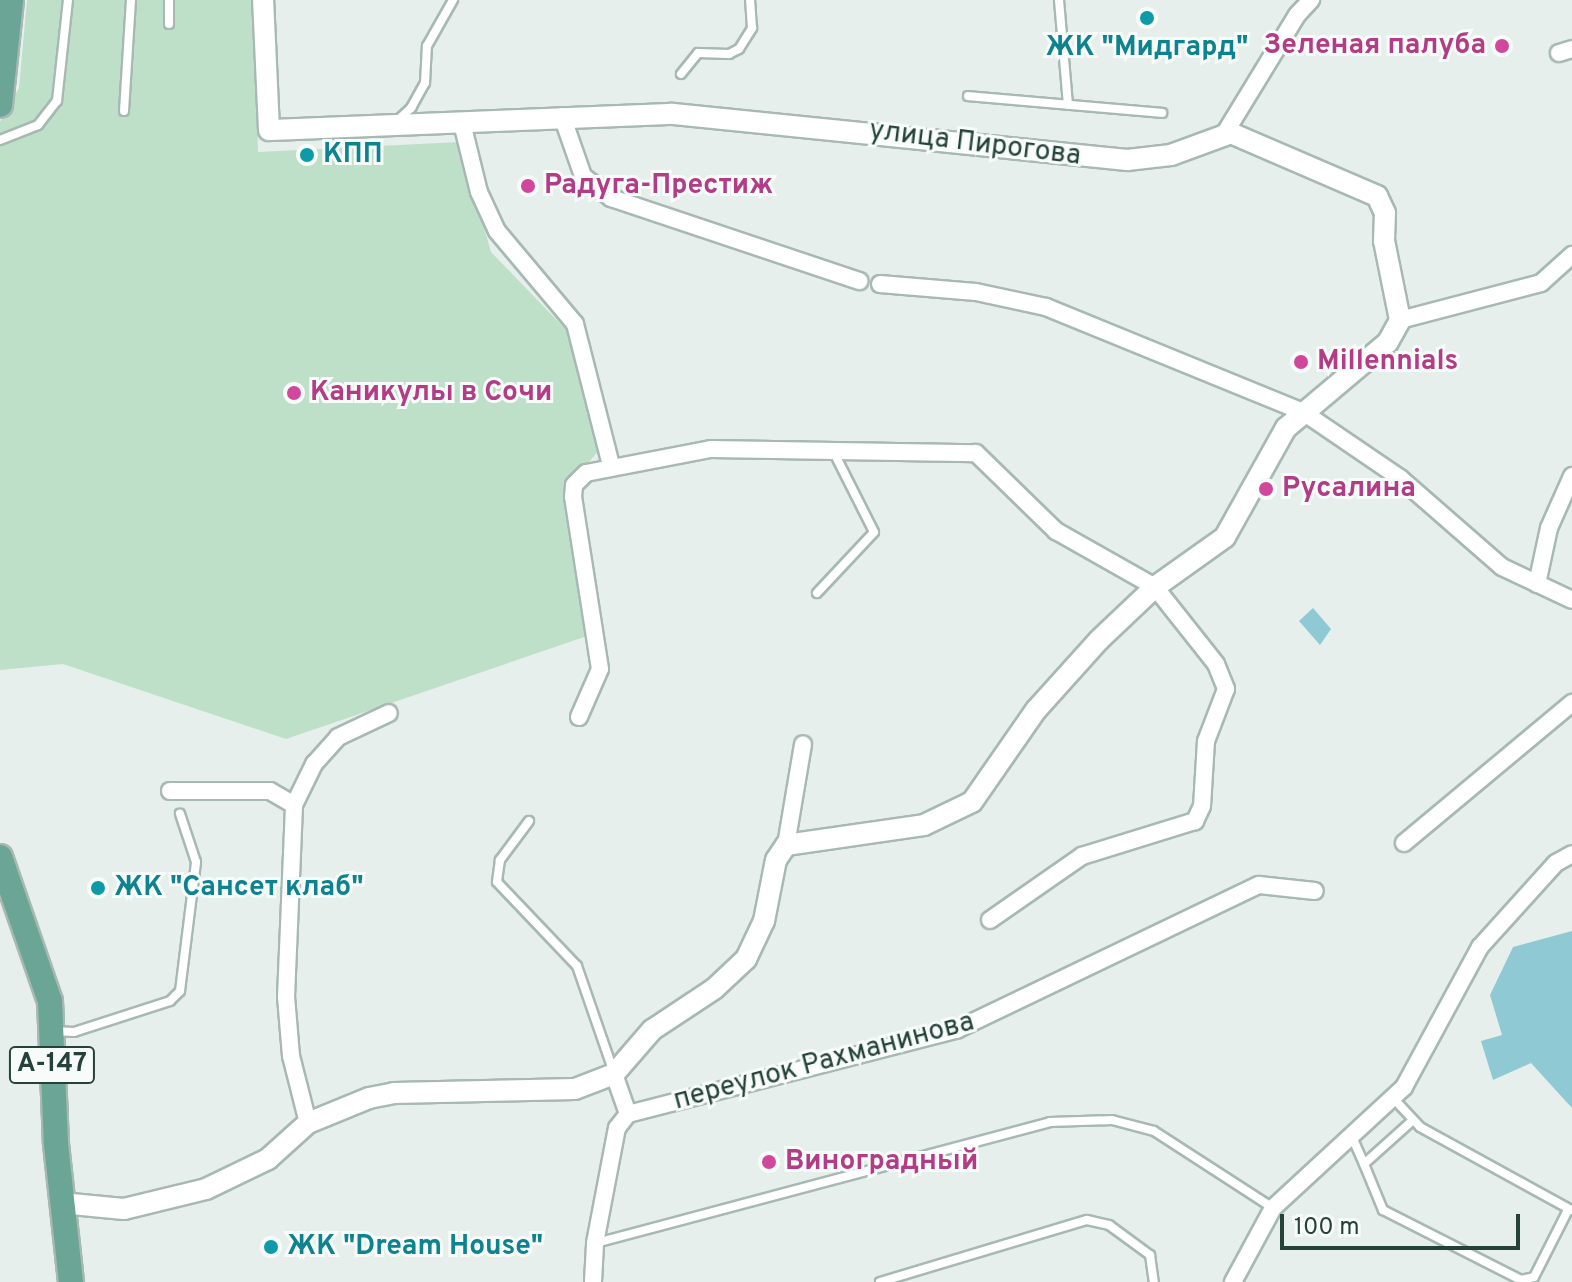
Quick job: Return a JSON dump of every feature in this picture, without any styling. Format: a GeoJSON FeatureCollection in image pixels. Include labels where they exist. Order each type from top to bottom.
{"type":"FeatureCollection","features":[{"type":"Feature","properties":{"kind":"main road"},"geometry":{"type":"LineString","coordinates":[[0,105],[11,0]]}},
{"type":"Feature","properties":{"kind":"main road","name":"А-147"},"geometry":{"type":"LineString","coordinates":[[0,857],[44,975],[52,1031],[61,1203],[71,1282]]}},
{"type":"Feature","properties":{"kind":"street","name":"улица Пирогова"},"geometry":{"type":"LineString","coordinates":[[263,0],[269,130],[671,114],[1127,160],[1171,155],[1225,133]]}},
{"type":"Feature","properties":{"kind":"street"},"geometry":{"type":"LineString","coordinates":[[786,845],[903,830],[959,811],[989,782],[1036,710],[1155,587],[1225,537],[1268,452],[1303,412],[1388,342],[1400,320],[1384,241],[1385,213],[1377,196],[1225,133],[1297,15],[1311,0]]}},
{"type":"Feature","properties":{"kind":"street"},"geometry":{"type":"LineString","coordinates":[[562,116],[583,176],[611,198],[859,281]]}},
{"type":"Feature","properties":{"kind":"street"},"geometry":{"type":"LineString","coordinates":[[462,123],[479,192],[506,245],[575,324],[611,465]]}},
{"type":"Feature","properties":{"kind":"street"},"geometry":{"type":"LineString","coordinates":[[1400,320],[1541,283],[1572,255]]}},
{"type":"Feature","properties":{"kind":"street"},"geometry":{"type":"LineString","coordinates":[[880,284],[976,292],[1046,307],[1303,412],[1400,478],[1483,553],[1572,600]]}},
{"type":"Feature","properties":{"kind":"street"},"geometry":{"type":"LineString","coordinates":[[579,717],[600,669],[573,491],[586,473],[611,465],[647,464],[711,449],[976,453],[1056,531],[1155,587],[1216,664],[1226,689],[1206,741],[1200,814],[1185,828],[1082,856],[990,920]]}},
{"type":"Feature","properties":{"kind":"street"},"geometry":{"type":"LineString","coordinates":[[1537,584],[1549,528],[1572,476]]}},
{"type":"Feature","properties":{"kind":"street"},"geometry":{"type":"LineString","coordinates":[[1404,843],[1572,703]]}},
{"type":"Feature","properties":{"kind":"street"},"geometry":{"type":"LineString","coordinates":[[308,1123],[287,1024],[294,805],[314,764],[338,737],[389,713]]}},
{"type":"Feature","properties":{"kind":"street"},"geometry":{"type":"LineString","coordinates":[[61,1203],[100,1210],[164,1203],[242,1174],[308,1123],[394,1093],[575,1089],[614,1074],[652,1030],[714,989],[746,959],[764,921],[776,860],[786,845],[803,744]]}},
{"type":"Feature","properties":{"kind":"street"},"geometry":{"type":"LineString","coordinates":[[170,791],[270,791],[294,805]]}},
{"type":"Feature","properties":{"kind":"street"},"geometry":{"type":"LineString","coordinates":[[1233,1282],[1273,1208],[1394,1099],[1480,947],[1556,863],[1572,854]]}},
{"type":"Feature","properties":{"kind":"street","name":"переулок Рахманинова"},"geometry":{"type":"LineString","coordinates":[[628,1114],[956,1030],[1259,885],[1315,891]]}},
{"type":"Feature","properties":{"kind":"street"},"geometry":{"type":"LineString","coordinates":[[593,1282],[595,1243],[617,1128],[628,1114],[614,1074]]}},
{"type":"Feature","properties":{"kind":"lane"},"geometry":{"type":"LineString","coordinates":[[0,140],[38,125],[57,101],[68,0]]}},
{"type":"Feature","properties":{"kind":"lane"},"geometry":{"type":"LineString","coordinates":[[124,111],[131,0]]}},
{"type":"Feature","properties":{"kind":"lane"},"geometry":{"type":"LineString","coordinates":[[169,0],[169,24]]}},
{"type":"Feature","properties":{"kind":"lane"},"geometry":{"type":"LineString","coordinates":[[391,126],[411,108],[425,83],[427,46],[453,0]]}},
{"type":"Feature","properties":{"kind":"lane"},"geometry":{"type":"LineString","coordinates":[[681,74],[698,53],[729,54],[747,40],[750,0]]}},
{"type":"Feature","properties":{"kind":"lane"},"geometry":{"type":"LineString","coordinates":[[1059,0],[1068,105]]}},
{"type":"Feature","properties":{"kind":"lane"},"geometry":{"type":"LineString","coordinates":[[968,96],[1162,113]]}},
{"type":"Feature","properties":{"kind":"lane"},"geometry":{"type":"LineString","coordinates":[[817,593],[874,532],[832,450]]}},
{"type":"Feature","properties":{"kind":"lane"},"geometry":{"type":"LineString","coordinates":[[52,1031],[74,1032],[170,1001],[180,991],[196,862],[180,814]]}},
{"type":"Feature","properties":{"kind":"lane"},"geometry":{"type":"LineString","coordinates":[[529,821],[500,860],[497,882],[577,966],[614,1074]]}},
{"type":"Feature","properties":{"kind":"lane"},"geometry":{"type":"LineString","coordinates":[[1352,1137],[1383,1210],[1521,1280],[1534,1277],[1570,1210],[1412,1121],[1394,1099]]}},
{"type":"Feature","properties":{"kind":"lane"},"geometry":{"type":"LineString","coordinates":[[595,1243],[1050,1122],[1112,1120],[1154,1131],[1273,1208]]}},
{"type":"Feature","properties":{"kind":"lane"},"geometry":{"type":"LineString","coordinates":[[1364,1164],[1412,1121]]}},
{"type":"Feature","properties":{"kind":"lane"},"geometry":{"type":"LineString","coordinates":[[880,1282],[1087,1220],[1109,1225],[1150,1255],[1154,1282]]}},
{"type":"Feature","properties":{"kind":"green space","name":"Каникулы в Сочи"},"geometry":{"type":"Polygon","coordinates":[[[27,0],[254,0],[258,152],[460,142],[491,252],[575,339],[601,448],[569,485],[593,634],[286,739],[63,664],[0,670],[0,122],[19,88],[27,0]]]}},
{"type":"Feature","properties":{"kind":"water"},"geometry":{"type":"Polygon","coordinates":[[[1313,608],[1331,629],[1320,645],[1299,621],[1313,608]]]}},
{"type":"Feature","properties":{"kind":"water"},"geometry":{"type":"Polygon","coordinates":[[[1572,931],[1572,1108],[1531,1063],[1493,1080],[1481,1041],[1502,1035],[1490,995],[1513,947],[1572,931]]]}},
{"type":"Feature","properties":{"kind":"place","name":"ЖК \"Мидгард\""},"geometry":{"type":"Point","coordinates":[1147,18]}},
{"type":"Feature","properties":{"kind":"place","name":"Зеленая палуба"},"geometry":{"type":"Point","coordinates":[1502,46]}},
{"type":"Feature","properties":{"kind":"place","name":"КПП"},"geometry":{"type":"Point","coordinates":[307,155]}},
{"type":"Feature","properties":{"kind":"place","name":"Радуга-Престиж"},"geometry":{"type":"Point","coordinates":[528,186]}},
{"type":"Feature","properties":{"kind":"place","name":"Millennials"},"geometry":{"type":"Point","coordinates":[1301,362]}},
{"type":"Feature","properties":{"kind":"place","name":"Каникулы в Сочи"},"geometry":{"type":"Point","coordinates":[294,393]}},
{"type":"Feature","properties":{"kind":"place","name":"Русалина"},"geometry":{"type":"Point","coordinates":[1266,489]}},
{"type":"Feature","properties":{"kind":"place","name":"ЖК \"Сансет клаб\""},"geometry":{"type":"Point","coordinates":[98,888]}},
{"type":"Feature","properties":{"kind":"place","name":"Виноградный"},"geometry":{"type":"Point","coordinates":[769,1162]}},
{"type":"Feature","properties":{"kind":"place","name":"ЖК \"Dream House\""},"geometry":{"type":"Point","coordinates":[271,1247]}}]}
